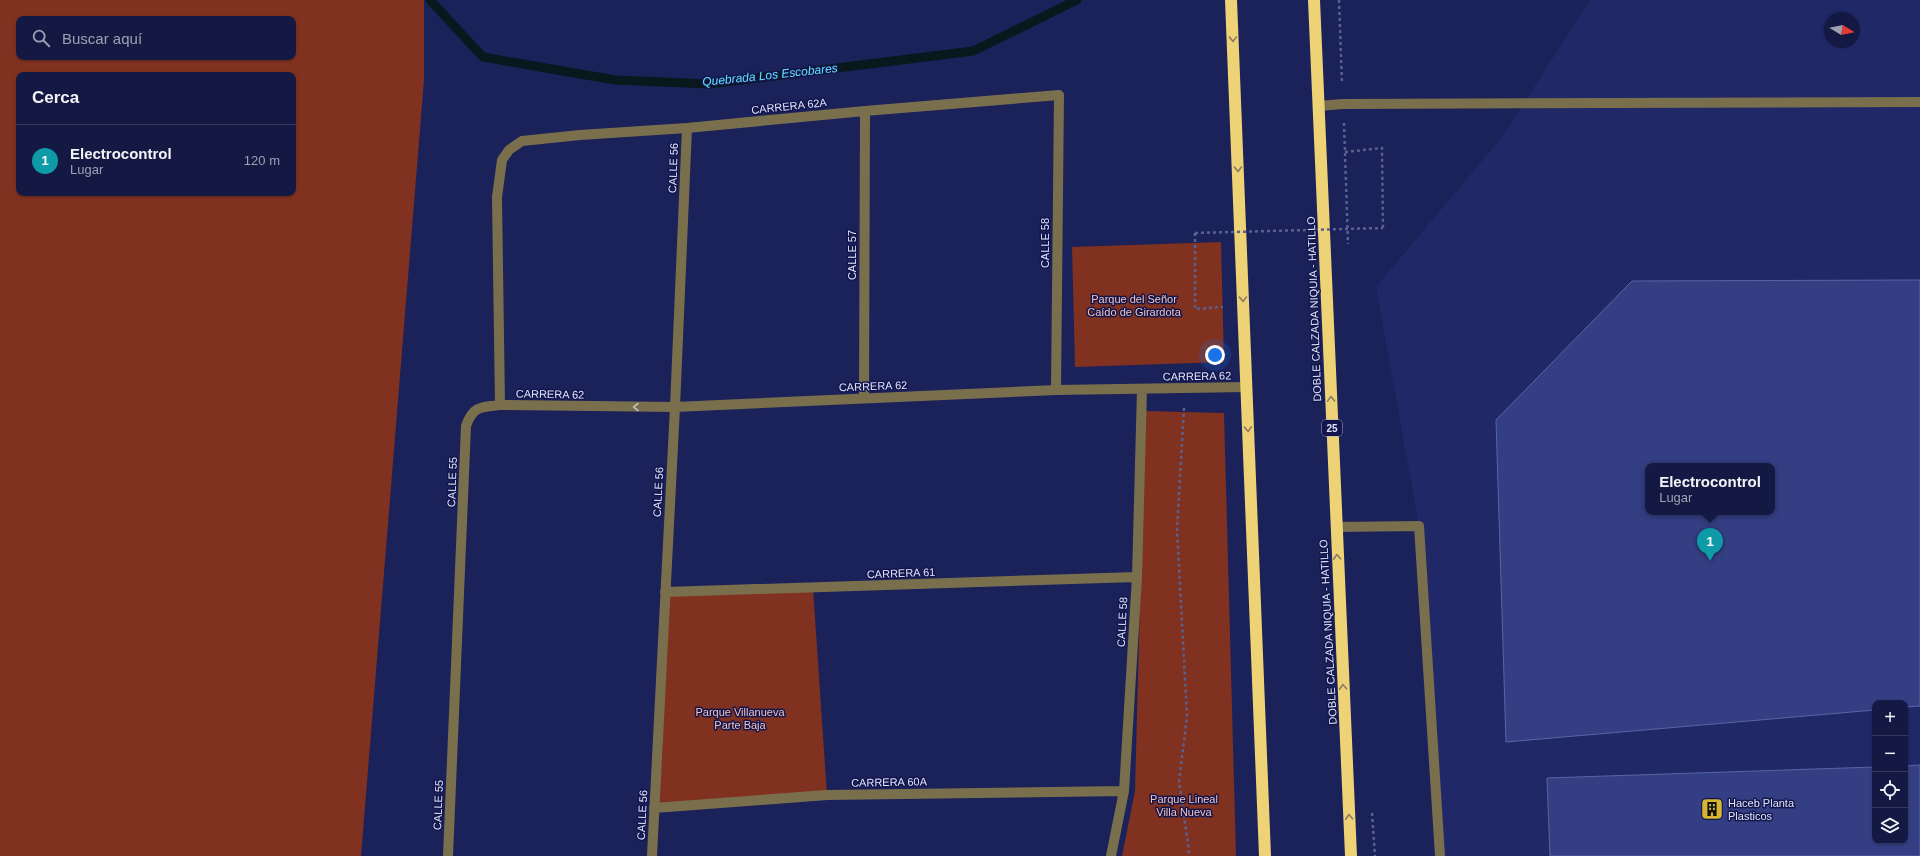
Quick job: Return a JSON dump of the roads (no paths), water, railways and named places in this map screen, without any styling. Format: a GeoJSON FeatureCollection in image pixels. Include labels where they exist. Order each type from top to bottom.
{"type":"FeatureCollection","features":[{"type":"Feature","properties":{"kind":"highway"},"geometry":{"type":"LineString","coordinates":[[1231,0],[1265,856]]}},
{"type":"Feature","properties":{"kind":"highway","name":"DOBLE CALZADA NIQUIA - HATILLO"},"geometry":{"type":"LineString","coordinates":[[1314,0],[1351,856]]}},
{"type":"Feature","properties":{"kind":"street","name":"CARRERA 62A"},"geometry":{"type":"LineString","coordinates":[[500,405],[497,197],[502,160],[509,150],[522,141],[1059,95]]}},
{"type":"Feature","properties":{"kind":"street","name":"CALLE 58"},"geometry":{"type":"LineString","coordinates":[[1056,390],[1059,95]]}},
{"type":"Feature","properties":{"kind":"street"},"geometry":{"type":"LineString","coordinates":[[1318,106],[1343,104],[1920,102]]}},
{"type":"Feature","properties":{"kind":"street","name":"CALLE 57"},"geometry":{"type":"LineString","coordinates":[[864,111],[864,398]]}},
{"type":"Feature","properties":{"kind":"street","name":"CALLE 56"},"geometry":{"type":"LineString","coordinates":[[652,856],[675,407],[687,128]]}},
{"type":"Feature","properties":{"kind":"street","name":"CARRERA 62"},"geometry":{"type":"LineString","coordinates":[[500,405],[675,407],[1056,390],[1246,387]]}},
{"type":"Feature","properties":{"kind":"street","name":"CALLE 58"},"geometry":{"type":"LineString","coordinates":[[1111,856],[1124,790],[1137,577],[1142,389]]}},
{"type":"Feature","properties":{"kind":"street","name":"CALLE 55"},"geometry":{"type":"LineString","coordinates":[[448,856],[466,426],[470,415],[479,408],[500,405]]}},
{"type":"Feature","properties":{"kind":"street"},"geometry":{"type":"LineString","coordinates":[[1336,527],[1419,526],[1440,856]]}},
{"type":"Feature","properties":{"kind":"street","name":"CARRERA 61"},"geometry":{"type":"LineString","coordinates":[[665,592],[1137,577]]}},
{"type":"Feature","properties":{"kind":"street","name":"CARRERA 60A"},"geometry":{"type":"LineString","coordinates":[[654,808],[827,795],[1124,790]]}},
{"type":"Feature","properties":{"kind":"waterway","name":"Quebrada Los Escobares"},"geometry":{"type":"LineString","coordinates":[[430,0],[483,57],[615,80],[709,84],[973,51],[1077,0]]}},
{"type":"Feature","properties":{"kind":"place","name":"Electrocontrol"},"geometry":{"type":"Point","coordinates":[1710,561]}},
{"type":"Feature","properties":{"kind":"place","name":"Haceb Planta Plasticos"},"geometry":{"type":"Point","coordinates":[1712,809]}},
{"type":"Feature","properties":{"kind":"park label","name":"Parque del Señor Caído de Girardota"},"geometry":{"type":"Point","coordinates":[1134,305]}},
{"type":"Feature","properties":{"kind":"park label","name":"Parque Villanueva Parte Baja"},"geometry":{"type":"Point","coordinates":[740,718]}},
{"type":"Feature","properties":{"kind":"park label","name":"Parque Lineal Villa Nueva"},"geometry":{"type":"Point","coordinates":[1184,805]}}]}
